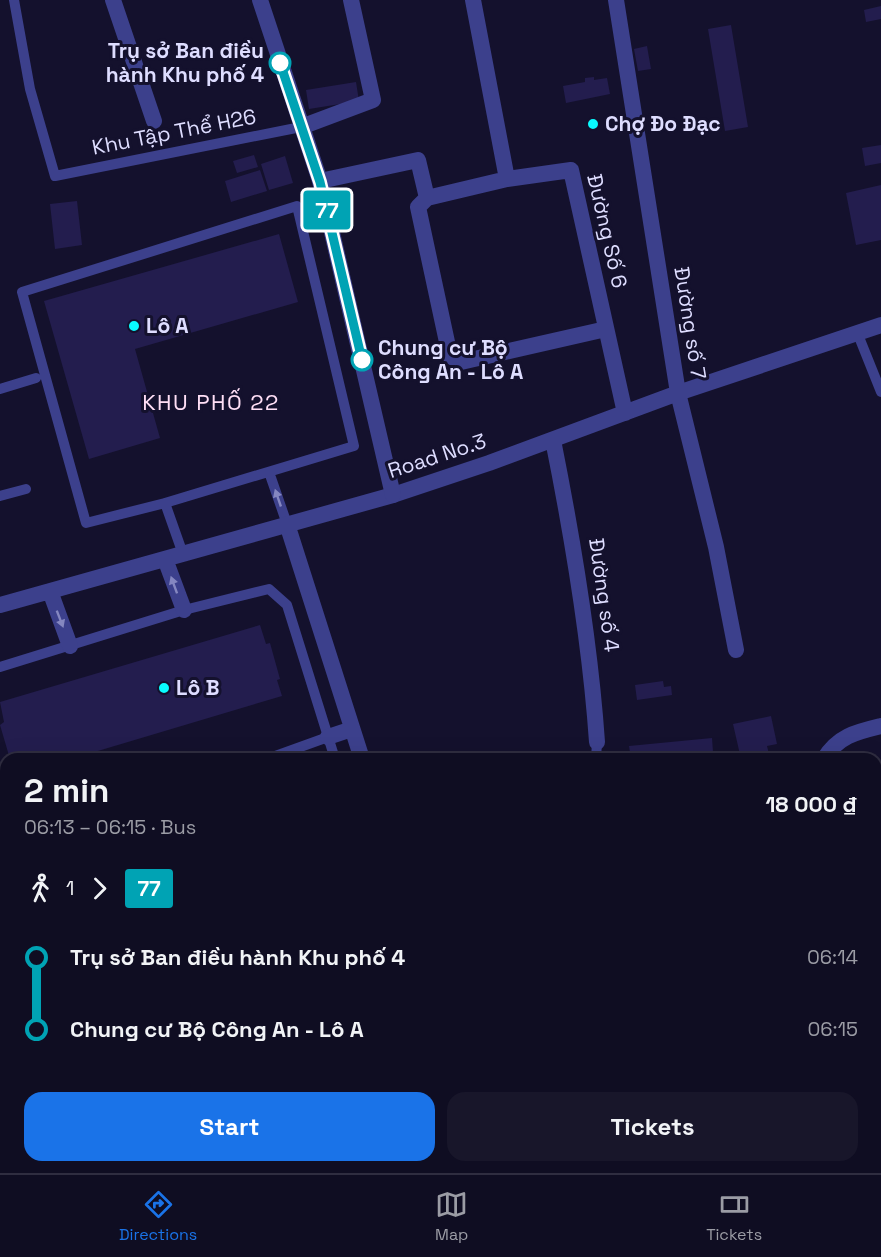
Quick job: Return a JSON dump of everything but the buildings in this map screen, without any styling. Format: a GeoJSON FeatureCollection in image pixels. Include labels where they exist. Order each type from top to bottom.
{"type":"FeatureCollection","features":[{"type":"Feature","properties":{"kind":"street"},"geometry":{"type":"LineString","coordinates":[[113,0],[154,121]]}},
{"type":"Feature","properties":{"kind":"street"},"geometry":{"type":"LineString","coordinates":[[260,0],[320,182],[393,495]]}},
{"type":"Feature","properties":{"kind":"street"},"geometry":{"type":"LineString","coordinates":[[301,127],[373,100],[351,0]]}},
{"type":"Feature","properties":{"kind":"street"},"geometry":{"type":"LineString","coordinates":[[473,0],[507,179]]}},
{"type":"Feature","properties":{"kind":"street","name":"Đường số 7"},"geometry":{"type":"LineString","coordinates":[[616,0],[678,393],[716,547],[736,650]]}},
{"type":"Feature","properties":{"kind":"street"},"geometry":{"type":"LineString","coordinates":[[320,182],[418,160],[427,198],[418,207],[450,356],[461,362],[606,329]]}},
{"type":"Feature","properties":{"kind":"street","name":"Đường Số 6"},"geometry":{"type":"LineString","coordinates":[[427,198],[507,179],[571,170],[625,413]]}},
{"type":"Feature","properties":{"kind":"street","name":"Road No.3"},"geometry":{"type":"LineString","coordinates":[[0,605],[393,495],[553,440],[678,393],[881,325]]}},
{"type":"Feature","properties":{"kind":"street","name":"Đường số 4"},"geometry":{"type":"LineString","coordinates":[[553,440],[577,558],[592,673],[597,742]]}},
{"type":"Feature","properties":{"kind":"street"},"geometry":{"type":"LineString","coordinates":[[287,524],[360,753]]}},
{"type":"Feature","properties":{"kind":"street"},"geometry":{"type":"LineString","coordinates":[[165,559],[184,610]]}},
{"type":"Feature","properties":{"kind":"street"},"geometry":{"type":"LineString","coordinates":[[50,591],[70,646]]}},
{"type":"Feature","properties":{"kind":"street"},"geometry":{"type":"LineString","coordinates":[[828,753],[833,745],[852,733],[881,726]]}},
{"type":"Feature","properties":{"kind":"street"},"geometry":{"type":"LineString","coordinates":[[328,737],[352,729]]}},
{"type":"Feature","properties":{"kind":"lane","name":"Khu Tập Thể H26"},"geometry":{"type":"LineString","coordinates":[[14,0],[30,89],[55,176],[301,127]]}},
{"type":"Feature","properties":{"kind":"lane"},"geometry":{"type":"LineString","coordinates":[[297,206],[354,446],[269,472],[165,503],[86,523],[22,292],[297,206]]}},
{"type":"Feature","properties":{"kind":"lane"},"geometry":{"type":"LineString","coordinates":[[857,332],[881,392]]}},
{"type":"Feature","properties":{"kind":"lane"},"geometry":{"type":"LineString","coordinates":[[0,389],[36,378]]}},
{"type":"Feature","properties":{"kind":"lane"},"geometry":{"type":"LineString","coordinates":[[269,472],[287,524]]}},
{"type":"Feature","properties":{"kind":"lane"},"geometry":{"type":"LineString","coordinates":[[0,496],[26,489]]}},
{"type":"Feature","properties":{"kind":"lane"},"geometry":{"type":"LineString","coordinates":[[165,503],[183,554]]}},
{"type":"Feature","properties":{"kind":"lane"},"geometry":{"type":"LineString","coordinates":[[0,667],[184,610],[269,589],[287,605],[333,753]]}},
{"type":"Feature","properties":{"kind":"lane"},"geometry":{"type":"LineString","coordinates":[[284,753],[328,737]]}},
{"type":"Feature","properties":{"kind":"lane","name":"Đường số 4"},"geometry":{"type":"LineString","coordinates":[[596,753],[597,742]]}},
{"type":"Feature","properties":{"kind":"bus line","name":"77"},"geometry":{"type":"LineString","coordinates":[[280,63],[320,182],[362,360]]}},
{"type":"Feature","properties":{"kind":"place","name":"Trụ sở Ban điều hành Khu phố 4"},"geometry":{"type":"Point","coordinates":[280,63]}},
{"type":"Feature","properties":{"kind":"place","name":"Chợ Đo Đạc"},"geometry":{"type":"Point","coordinates":[593,124]}},
{"type":"Feature","properties":{"kind":"place","name":"Lô A"},"geometry":{"type":"Point","coordinates":[134,326]}},
{"type":"Feature","properties":{"kind":"place","name":"Chung cư Bộ Công An - Lô A"},"geometry":{"type":"Point","coordinates":[362,360]}},
{"type":"Feature","properties":{"kind":"place","name":"Lô B"},"geometry":{"type":"Point","coordinates":[164,688]}},
{"type":"Feature","properties":{"kind":"district","name":"KHU PHỐ 22"},"geometry":{"type":"Point","coordinates":[211,402]}}]}
